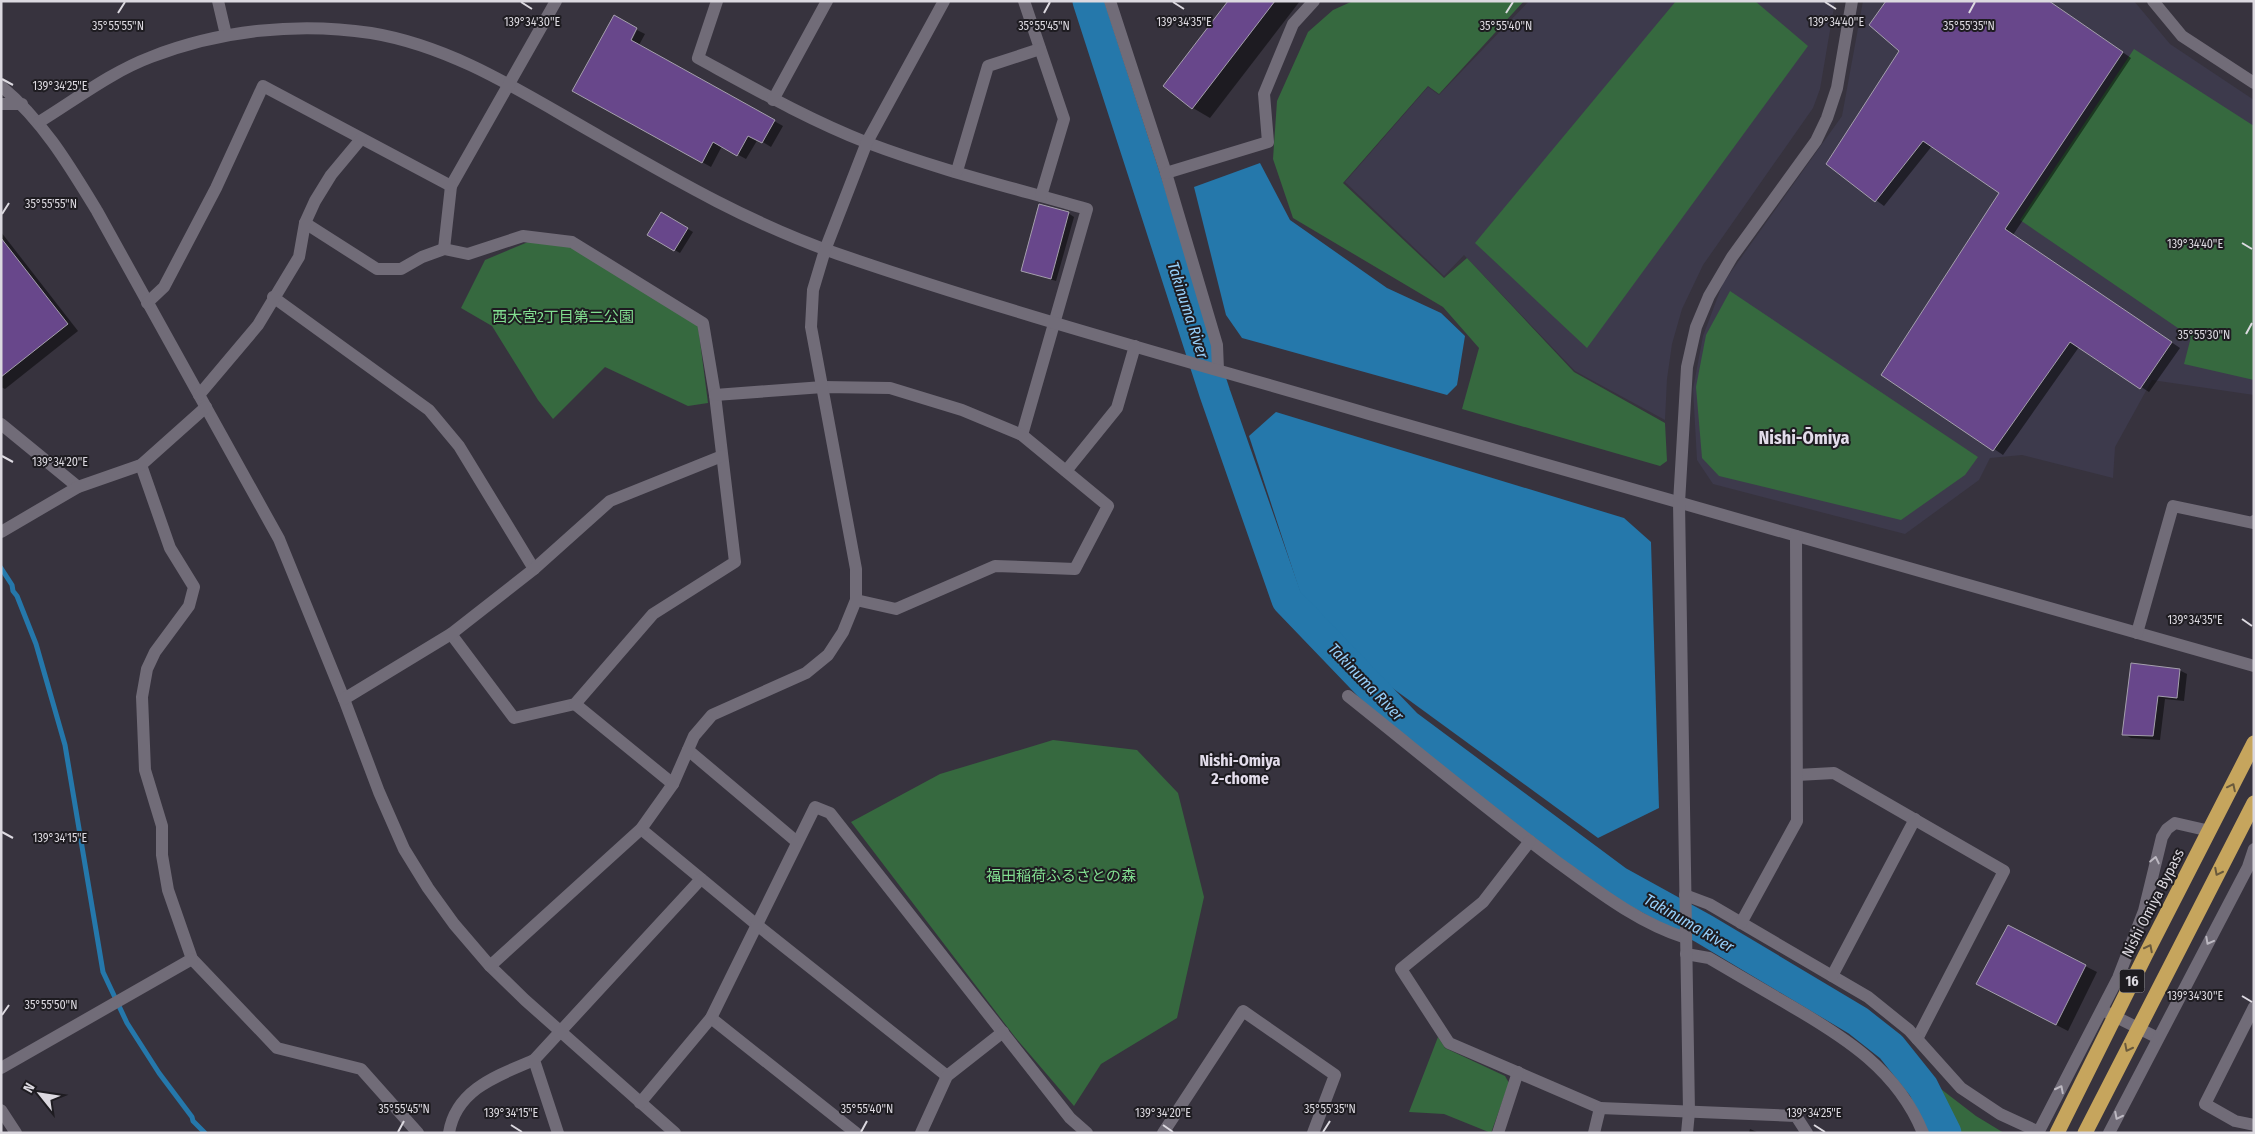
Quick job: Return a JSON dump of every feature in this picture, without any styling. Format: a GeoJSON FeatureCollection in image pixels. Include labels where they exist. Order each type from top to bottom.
{"type":"FeatureCollection","features":[{"type":"Feature","properties":{"kind":"highway","name":"Nishi Omiya Bypass"},"geometry":{"type":"LineString","coordinates":[[2057,1133],[2254,743]]}},
{"type":"Feature","properties":{"kind":"highway","name":"16"},"geometry":{"type":"LineString","coordinates":[[2085,1133],[2254,803]]}},
{"type":"Feature","properties":{"kind":"street"},"geometry":{"type":"LineString","coordinates":[[218,1],[226,35]]}},
{"type":"Feature","properties":{"kind":"street"},"geometry":{"type":"LineString","coordinates":[[444,249],[451,186],[556,1]]}},
{"type":"Feature","properties":{"kind":"street"},"geometry":{"type":"LineString","coordinates":[[717,1],[698,58],[773,100],[867,142],[957,172],[1087,210],[1053,322],[1022,435]]}},
{"type":"Feature","properties":{"kind":"street"},"geometry":{"type":"LineString","coordinates":[[773,100],[828,1]]}},
{"type":"Feature","properties":{"kind":"street"},"geometry":{"type":"LineString","coordinates":[[490,966],[641,829],[673,784],[694,736],[712,715],[806,673],[828,655],[844,632],[856,600],[856,569],[811,327],[813,290],[825,250],[867,142],[944,1]]}},
{"type":"Feature","properties":{"kind":"street"},"geometry":{"type":"LineString","coordinates":[[1024,1],[1064,120],[1041,196]]}},
{"type":"Feature","properties":{"kind":"street"},"geometry":{"type":"LineString","coordinates":[[1110,1],[1166,173],[1217,345],[1216,369]]}},
{"type":"Feature","properties":{"kind":"street"},"geometry":{"type":"LineString","coordinates":[[1166,173],[1268,142],[1264,94],[1293,24],[1314,1]]}},
{"type":"Feature","properties":{"kind":"street"},"geometry":{"type":"LineString","coordinates":[[1687,1133],[1689,1112],[1679,503],[1687,367],[1696,326],[1709,296],[1732,257],[1816,141],[1827,118],[1837,88],[1852,1]]}},
{"type":"Feature","properties":{"kind":"street"},"geometry":{"type":"LineString","coordinates":[[2157,3],[2182,36],[2254,83]]}},
{"type":"Feature","properties":{"kind":"street"},"geometry":{"type":"LineString","coordinates":[[39,122],[103,82],[147,58],[226,35],[278,29],[324,28],[373,34],[412,43],[474,66],[678,181],[734,210],[825,250],[1053,322],[1196,364],[2254,666]]}},
{"type":"Feature","properties":{"kind":"street"},"geometry":{"type":"LineString","coordinates":[[957,172],[988,66],[1040,49]]}},
{"type":"Feature","properties":{"kind":"street"},"geometry":{"type":"LineString","coordinates":[[1,86],[39,122],[97,210],[279,539],[344,699],[379,792],[404,849],[454,924],[490,966],[558,1032],[675,1133]]}},
{"type":"Feature","properties":{"kind":"street"},"geometry":{"type":"LineString","coordinates":[[147,303],[164,287],[216,188],[264,86],[451,186]]}},
{"type":"Feature","properties":{"kind":"street"},"geometry":{"type":"LineString","coordinates":[[1,104],[22,104]]}},
{"type":"Feature","properties":{"kind":"street"},"geometry":{"type":"LineString","coordinates":[[199,394],[258,324],[299,257],[305,223],[315,201],[331,175],[361,139]]}},
{"type":"Feature","properties":{"kind":"street"},"geometry":{"type":"LineString","coordinates":[[305,223],[377,269],[401,269],[422,257],[444,249],[468,254],[523,236],[572,242],[702,323],[715,395],[735,562],[653,614],[575,704],[514,718],[451,634]]}},
{"type":"Feature","properties":{"kind":"street"},"geometry":{"type":"LineString","coordinates":[[274,297],[428,410],[459,446],[534,570]]}},
{"type":"Feature","properties":{"kind":"street"},"geometry":{"type":"LineString","coordinates":[[1066,471],[1117,408],[1135,346]]}},
{"type":"Feature","properties":{"kind":"street"},"geometry":{"type":"LineString","coordinates":[[715,395],[823,387],[890,388],[962,410],[1022,435],[1108,506],[1075,569],[995,566],[896,609],[856,600]]}},
{"type":"Feature","properties":{"kind":"street"},"geometry":{"type":"LineString","coordinates":[[1,532],[78,487],[141,465],[206,407]]}},
{"type":"Feature","properties":{"kind":"street"},"geometry":{"type":"LineString","coordinates":[[1,424],[78,487]]}},
{"type":"Feature","properties":{"kind":"street"},"geometry":{"type":"LineString","coordinates":[[344,699],[451,634],[534,570],[610,501],[722,456]]}},
{"type":"Feature","properties":{"kind":"street"},"geometry":{"type":"LineString","coordinates":[[141,465],[170,548],[194,587],[189,606],[155,652],[147,669],[142,697],[145,770],[162,826],[162,855],[168,890],[192,959],[277,1048],[361,1069],[418,1133]]}},
{"type":"Feature","properties":{"kind":"street"},"geometry":{"type":"LineString","coordinates":[[2137,632],[2173,506],[2253,523],[2254,521]]}},
{"type":"Feature","properties":{"kind":"street"},"geometry":{"type":"LineString","coordinates":[[1741,923],[1797,821],[1796,536]]}},
{"type":"Feature","properties":{"kind":"street"},"geometry":{"type":"LineString","coordinates":[[1348,696],[1530,841],[1596,890],[1662,930],[1686,934]]}},
{"type":"Feature","properties":{"kind":"street"},"geometry":{"type":"LineString","coordinates":[[575,704],[673,784]]}},
{"type":"Feature","properties":{"kind":"street"},"geometry":{"type":"LineString","coordinates":[[688,750],[798,842]]}},
{"type":"Feature","properties":{"kind":"street"},"geometry":{"type":"LineString","coordinates":[[1797,775],[1834,773],[2004,871],[1917,1039]]}},
{"type":"Feature","properties":{"kind":"street"},"geometry":{"type":"LineString","coordinates":[[640,1103],[710,1018],[815,807],[830,813],[1070,1118],[1087,1133]]}},
{"type":"Feature","properties":{"kind":"street"},"geometry":{"type":"LineString","coordinates":[[1832,976],[1915,819]]}},
{"type":"Feature","properties":{"kind":"street"},"geometry":{"type":"LineString","coordinates":[[1685,898],[1709,904],[1868,997],[1917,1039],[1961,1088],[2000,1114],[2038,1132],[2118,978],[2144,911],[2162,837],[2167,829],[2175,823],[2210,831]]}},
{"type":"Feature","properties":{"kind":"street"},"geometry":{"type":"LineString","coordinates":[[641,829],[756,925],[947,1076]]}},
{"type":"Feature","properties":{"kind":"street"},"geometry":{"type":"LineString","coordinates":[[1530,841],[1483,902],[1401,969],[1449,1043],[1600,1108],[1796,1116],[1807,1133]]}},
{"type":"Feature","properties":{"kind":"street"},"geometry":{"type":"LineString","coordinates":[[2109,1133],[2248,866],[2254,849]]}},
{"type":"Feature","properties":{"kind":"street"},"geometry":{"type":"LineString","coordinates":[[450,1133],[451,1124],[462,1103],[479,1085],[534,1060],[701,879]]}},
{"type":"Feature","properties":{"kind":"street"},"geometry":{"type":"LineString","coordinates":[[1686,954],[1709,958],[1832,1031],[1862,1051],[1890,1079],[1912,1110],[1923,1133]]}},
{"type":"Feature","properties":{"kind":"street"},"geometry":{"type":"LineString","coordinates":[[1,1068],[192,959]]}},
{"type":"Feature","properties":{"kind":"street"},"geometry":{"type":"LineString","coordinates":[[2254,1007],[2205,1104],[2235,1121],[2254,1125]]}},
{"type":"Feature","properties":{"kind":"street"},"geometry":{"type":"LineString","coordinates":[[2102,1009],[2158,1038]]}},
{"type":"Feature","properties":{"kind":"street"},"geometry":{"type":"LineString","coordinates":[[1163,1133],[1243,1011],[1335,1075],[1313,1133]]}},
{"type":"Feature","properties":{"kind":"street"},"geometry":{"type":"LineString","coordinates":[[710,1018],[856,1133]]}},
{"type":"Feature","properties":{"kind":"street"},"geometry":{"type":"LineString","coordinates":[[921,1133],[947,1076],[1003,1032]]}},
{"type":"Feature","properties":{"kind":"street"},"geometry":{"type":"LineString","coordinates":[[534,1060],[558,1133]]}},
{"type":"Feature","properties":{"kind":"street"},"geometry":{"type":"LineString","coordinates":[[1498,1133],[1518,1072]]}},
{"type":"Feature","properties":{"kind":"street"},"geometry":{"type":"LineString","coordinates":[[1594,1133],[1600,1108]]}},
{"type":"Feature","properties":{"kind":"street"},"geometry":{"type":"LineString","coordinates":[[1,1110],[16,1133]]}},
{"type":"Feature","properties":{"kind":"shaded area"},"geometry":{"type":"Polygon","coordinates":[[[1529,1],[1835,1],[1820,89],[1813,108],[1703,265],[1682,309],[1672,344],[1667,379],[1665,420],[1575,371],[1464,255],[1444,276],[1345,182],[1428,87],[1439,95],[1529,1]]]}},
{"type":"Feature","properties":{"kind":"shaded area"},"geometry":{"type":"Polygon","coordinates":[[[1863,1],[2134,1],[2170,44],[2254,100],[2254,395],[2152,380],[2115,447],[2113,478],[2022,455],[1990,458],[1979,480],[1905,534],[1713,484],[1697,460],[1693,389],[1703,336],[1723,283],[1842,116],[1863,1]]]}},
{"type":"Feature","properties":{"kind":"green space"},"geometry":{"type":"Polygon","coordinates":[[[1353,1],[1524,1],[1439,94],[1428,86],[1343,183],[1444,278],[1467,258],[1574,372],[1665,423],[1667,461],[1660,466],[1462,409],[1479,348],[1443,307],[1293,218],[1273,159],[1277,101],[1308,32],[1333,10],[1353,1]]]}},
{"type":"Feature","properties":{"kind":"green space"},"geometry":{"type":"Polygon","coordinates":[[[1676,1],[1755,1],[1808,46],[1587,348],[1475,243],[1676,1]]]}},
{"type":"Feature","properties":{"kind":"green space"},"geometry":{"type":"Polygon","coordinates":[[[2134,49],[2254,126],[2254,380],[2184,364],[2191,337],[2020,220],[2134,49]]]}},
{"type":"Feature","properties":{"kind":"green space","name":"西大宮2丁目第二公園"},"geometry":{"type":"Polygon","coordinates":[[[528,242],[571,247],[698,326],[708,403],[688,406],[605,367],[553,419],[538,400],[492,326],[461,308],[485,260],[528,242]]]}},
{"type":"Feature","properties":{"kind":"green space"},"geometry":{"type":"Polygon","coordinates":[[[1730,291],[1978,457],[1965,475],[1901,520],[1719,476],[1702,458],[1696,387],[1706,335],[1730,291]]]}},
{"type":"Feature","properties":{"kind":"green space","name":"福田稲荷ふるさとの森"},"geometry":{"type":"Polygon","coordinates":[[[1053,740],[1137,750],[1178,793],[1204,897],[1177,1018],[1101,1064],[1074,1106],[1015,1037],[851,822],[940,774],[1053,740]]]}},
{"type":"Feature","properties":{"kind":"green space"},"geometry":{"type":"Polygon","coordinates":[[[1438,1037],[1445,1048],[1505,1076],[1509,1083],[1491,1133],[1444,1114],[1409,1112],[1438,1037]]]}},
{"type":"Feature","properties":{"kind":"green space"},"geometry":{"type":"Polygon","coordinates":[[[1937,1086],[1976,1116],[2004,1133],[1957,1133],[1937,1086]]]}},
{"type":"Feature","properties":{"kind":"water"},"geometry":{"type":"Polygon","coordinates":[[[1260,163],[1290,220],[1387,288],[1441,313],[1465,336],[1457,385],[1447,395],[1242,338],[1226,315],[1194,187],[1260,163]]]}},
{"type":"Feature","properties":{"kind":"water"},"geometry":{"type":"Polygon","coordinates":[[[1276,412],[1624,518],[1651,542],[1659,808],[1598,838],[1365,668],[1300,592],[1249,436],[1276,412]]]}},
{"type":"Feature","properties":{"kind":"building"},"geometry":{"type":"Polygon","coordinates":[[[1228,1],[1275,1],[1192,109],[1163,86],[1228,1]]]}},
{"type":"Feature","properties":{"kind":"building"},"geometry":{"type":"Polygon","coordinates":[[[1886,1],[2049,1],[2123,52],[2005,229],[2172,342],[2140,389],[2070,342],[1993,451],[1881,375],[1999,193],[1923,141],[1875,202],[1826,164],[1899,51],[1869,25],[1886,1]]]}},
{"type":"Feature","properties":{"kind":"building"},"geometry":{"type":"Polygon","coordinates":[[[614,15],[637,28],[631,40],[775,120],[762,143],[748,136],[737,156],[713,142],[702,163],[572,91],[614,15]]]}},
{"type":"Feature","properties":{"kind":"building"},"geometry":{"type":"Polygon","coordinates":[[[1039,204],[1069,212],[1051,279],[1021,271],[1039,204]]]}},
{"type":"Feature","properties":{"kind":"building"},"geometry":{"type":"Polygon","coordinates":[[[661,212],[688,228],[674,251],[647,235],[661,212]]]}},
{"type":"Feature","properties":{"kind":"building"},"geometry":{"type":"Polygon","coordinates":[[[1,238],[68,324],[1,377],[1,238]]]}},
{"type":"Feature","properties":{"kind":"building"},"geometry":{"type":"Polygon","coordinates":[[[2131,663],[2180,669],[2177,698],[2158,696],[2153,736],[2122,735],[2131,663]]]}},
{"type":"Feature","properties":{"kind":"building"},"geometry":{"type":"Polygon","coordinates":[[[2008,925],[2086,965],[2056,1025],[1976,984],[2008,925]]]}},
{"type":"Feature","properties":{"kind":"waterway","name":"Takinuma River"},"geometry":{"type":"LineString","coordinates":[[1088,1],[1215,394],[1287,600],[1407,725],[1617,881],[1704,929],[1858,1021],[1891,1047],[1923,1087],[1946,1133]]}},
{"type":"Feature","properties":{"kind":"waterway"},"geometry":{"type":"LineString","coordinates":[[1,568],[12,585],[36,644],[65,745],[103,972],[127,1023],[193,1121],[205,1133]]}},
{"type":"Feature","properties":{"kind":"district","name":"Nishi-Ōmiya"},"geometry":{"type":"Point","coordinates":[1804,438]}},
{"type":"Feature","properties":{"kind":"district","name":"Nishi-Omiya 2-chome"},"geometry":{"type":"Point","coordinates":[1240,769]}}]}
